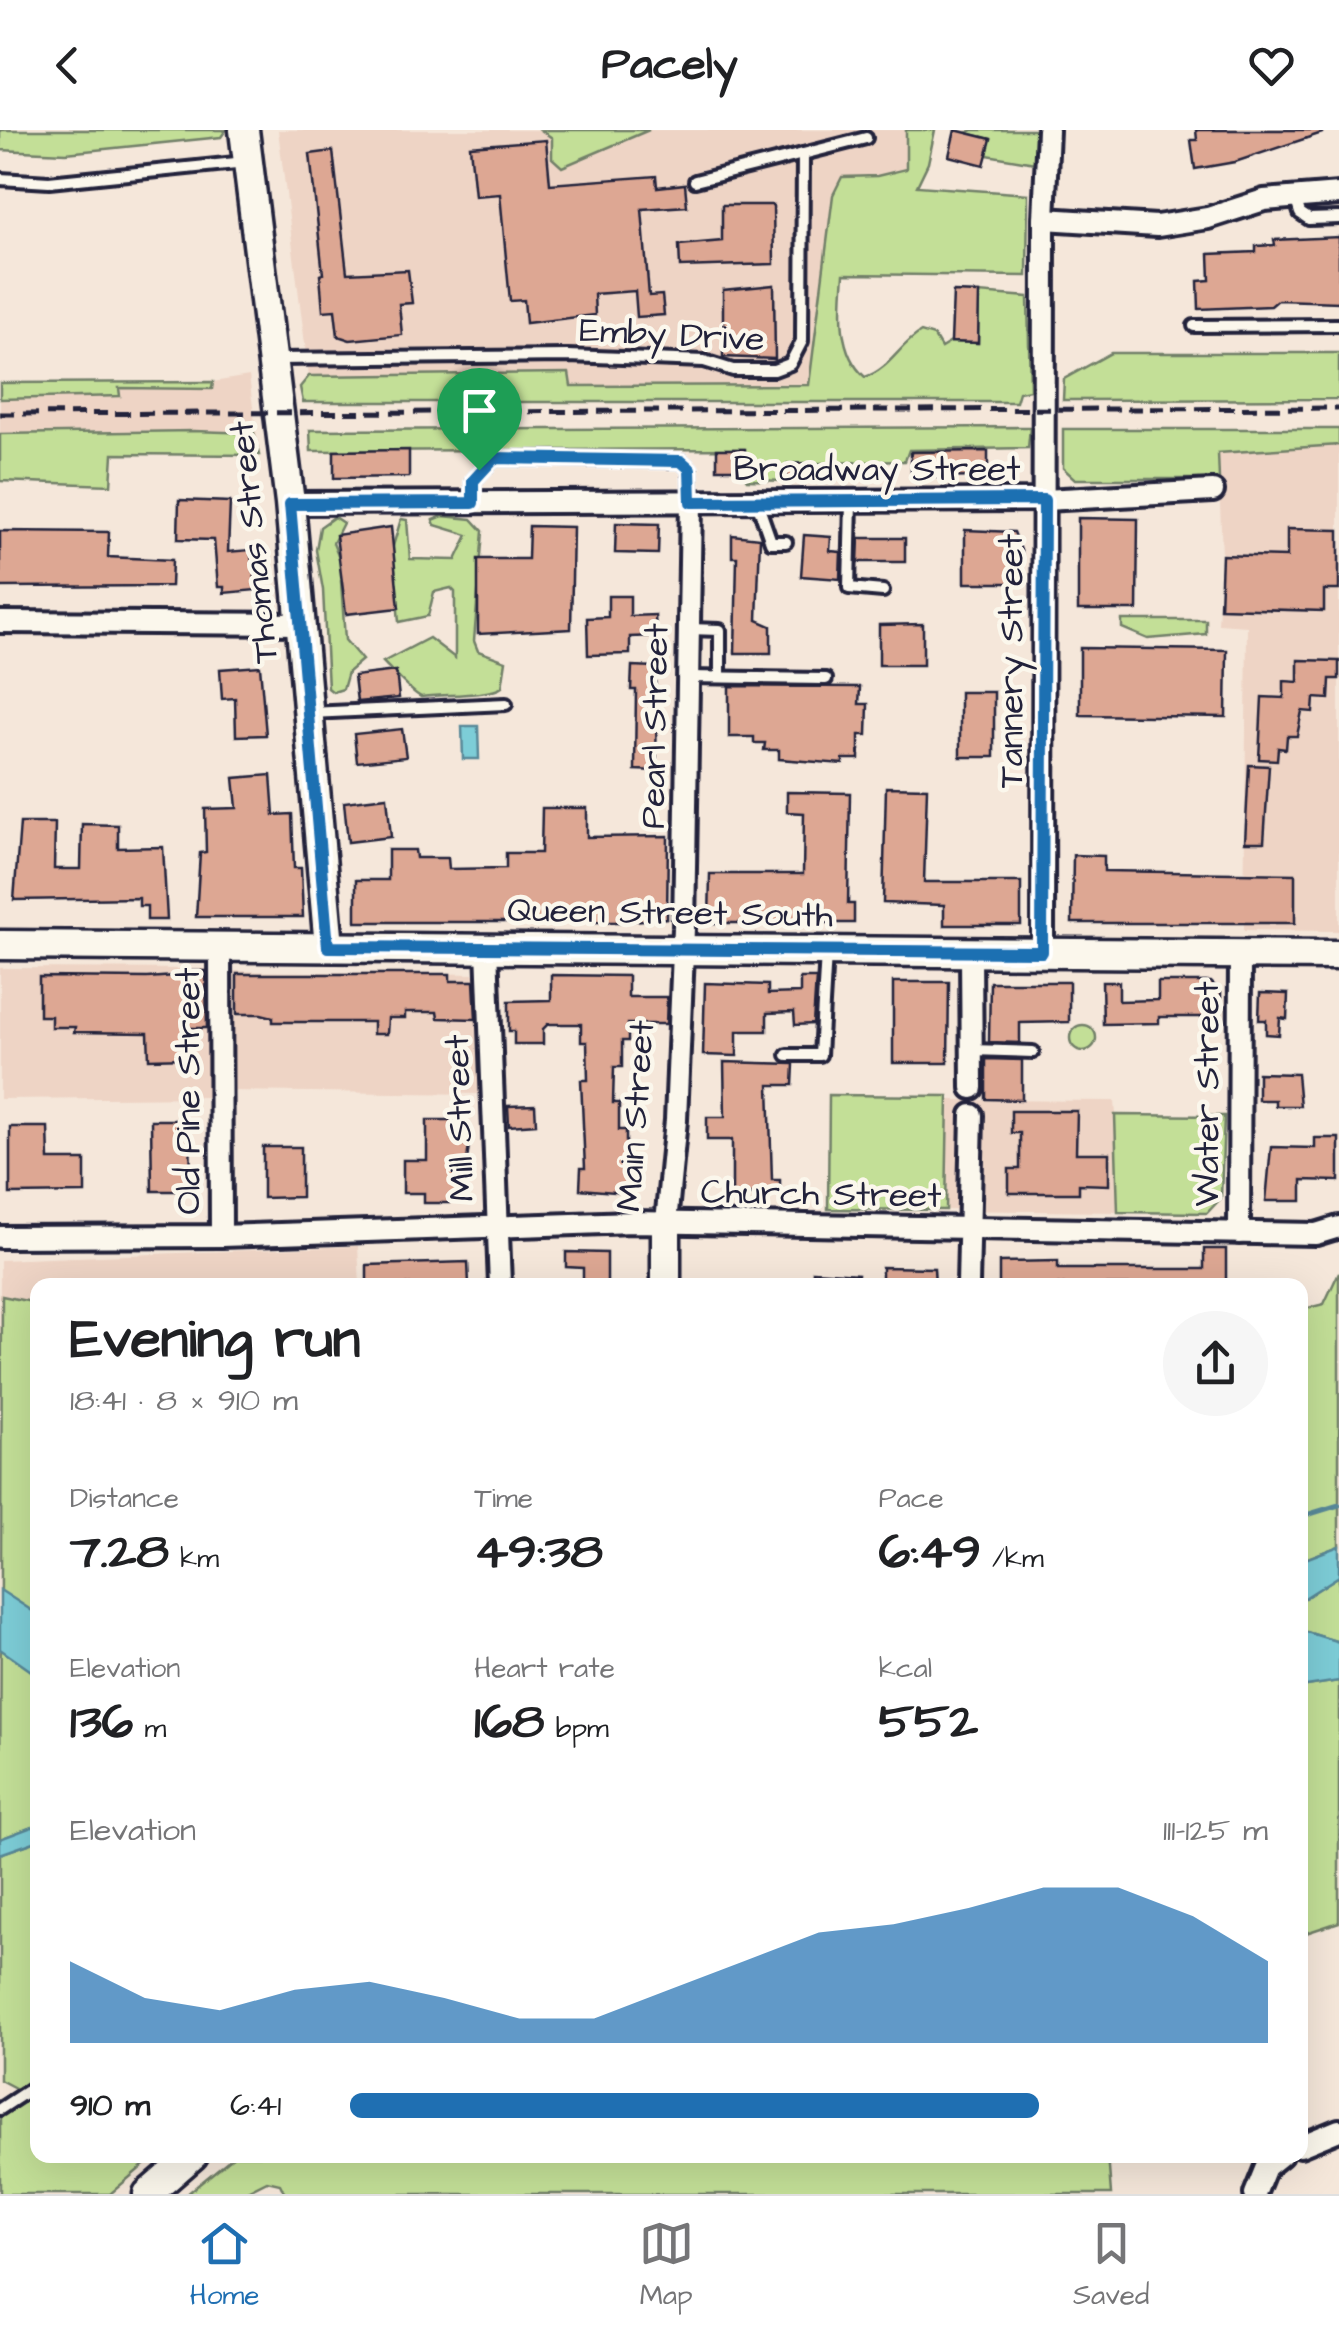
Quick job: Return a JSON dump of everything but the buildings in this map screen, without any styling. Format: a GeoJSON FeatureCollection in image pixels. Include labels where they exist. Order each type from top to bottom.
{"type":"FeatureCollection","features":[{"type":"Feature","properties":{"kind":"main road","name":"Thomas Street"},"geometry":{"type":"LineString","coordinates":[[244,130],[290,504],[328,947]]}},
{"type":"Feature","properties":{"kind":"main road","name":"Queen Street South"},"geometry":{"type":"LineString","coordinates":[[0,945],[1339,954]]}},
{"type":"Feature","properties":{"kind":"main road","name":"Main Street"},"geometry":{"type":"LineString","coordinates":[[666,1223],[666,1278]]}},
{"type":"Feature","properties":{"kind":"main road"},"geometry":{"type":"LineString","coordinates":[[148,2194],[184,2163]]}},
{"type":"Feature","properties":{"kind":"street","name":"Tannery Street"},"geometry":{"type":"LineString","coordinates":[[1042,952],[1044,219],[1048,130]]}},
{"type":"Feature","properties":{"kind":"street"},"geometry":{"type":"LineString","coordinates":[[1044,219],[1157,226],[1294,196],[1339,194]]}},
{"type":"Feature","properties":{"kind":"street","name":"Broadway Street"},"geometry":{"type":"LineString","coordinates":[[290,504],[1044,500],[1212,491]]}},
{"type":"Feature","properties":{"kind":"street","name":"Pearl Street"},"geometry":{"type":"LineString","coordinates":[[683,952],[691,502]]}},
{"type":"Feature","properties":{"kind":"street"},"geometry":{"type":"LineString","coordinates":[[0,622],[300,624]]}},
{"type":"Feature","properties":{"kind":"street","name":"Old Pine Street"},"geometry":{"type":"LineString","coordinates":[[220,947],[221,1236]]}},
{"type":"Feature","properties":{"kind":"street","name":"Mill Street"},"geometry":{"type":"LineString","coordinates":[[487,949],[499,1278]]}},
{"type":"Feature","properties":{"kind":"street","name":"Main Street"},"geometry":{"type":"LineString","coordinates":[[666,1223],[676,1120],[683,952]]}},
{"type":"Feature","properties":{"kind":"street"},"geometry":{"type":"LineString","coordinates":[[972,952],[972,1088]]}},
{"type":"Feature","properties":{"kind":"street","name":"Water Street"},"geometry":{"type":"LineString","coordinates":[[1238,1233],[1240,954]]}},
{"type":"Feature","properties":{"kind":"street"},"geometry":{"type":"LineString","coordinates":[[968,1278],[972,1116]]}},
{"type":"Feature","properties":{"kind":"street","name":"Church Street"},"geometry":{"type":"LineString","coordinates":[[0,1237],[221,1236],[495,1224],[666,1223],[1316,1234],[1339,1227]]}},
{"type":"Feature","properties":{"kind":"street"},"geometry":{"type":"LineString","coordinates":[[1308,2143],[1339,2130]]}},
{"type":"Feature","properties":{"kind":"street"},"geometry":{"type":"LineString","coordinates":[[1255,2194],[1271,2163]]}},
{"type":"Feature","properties":{"kind":"lane"},"geometry":{"type":"LineString","coordinates":[[695,181],[866,138]]}},
{"type":"Feature","properties":{"kind":"lane","name":"Emby Drive"},"geometry":{"type":"LineString","coordinates":[[270,358],[568,356],[704,361],[733,370],[784,368],[796,357],[802,340],[803,154]]}},
{"type":"Feature","properties":{"kind":"lane"},"geometry":{"type":"LineString","coordinates":[[0,179],[48,182],[247,162]]}},
{"type":"Feature","properties":{"kind":"lane"},"geometry":{"type":"LineString","coordinates":[[1294,196],[1300,213],[1309,219],[1339,218]]}},
{"type":"Feature","properties":{"kind":"lane"},"geometry":{"type":"LineString","coordinates":[[1194,326],[1339,324]]}},
{"type":"Feature","properties":{"kind":"lane"},"geometry":{"type":"LineString","coordinates":[[473,503],[473,481],[494,458],[681,461],[690,469],[691,502]]}},
{"type":"Feature","properties":{"kind":"lane"},"geometry":{"type":"LineString","coordinates":[[851,501],[849,588],[884,591]]}},
{"type":"Feature","properties":{"kind":"lane"},"geometry":{"type":"LineString","coordinates":[[756,502],[770,542],[786,542]]}},
{"type":"Feature","properties":{"kind":"lane"},"geometry":{"type":"LineString","coordinates":[[689,629],[720,630],[720,677]]}},
{"type":"Feature","properties":{"kind":"lane"},"geometry":{"type":"LineString","coordinates":[[688,676],[826,679]]}},
{"type":"Feature","properties":{"kind":"lane"},"geometry":{"type":"LineString","coordinates":[[309,713],[506,704]]}},
{"type":"Feature","properties":{"kind":"lane"},"geometry":{"type":"LineString","coordinates":[[787,1055],[820,1054],[826,952]]}},
{"type":"Feature","properties":{"kind":"lane"},"geometry":{"type":"LineString","coordinates":[[972,1050],[1033,1052]]}},
{"type":"Feature","properties":{"kind":"lane"},"geometry":{"type":"LineString","coordinates":[[0,2110],[30,2089]]}},
{"type":"Feature","properties":{"kind":"shaded area"},"geometry":{"type":"Polygon","coordinates":[[[278,130],[911,130],[915,186],[833,196],[810,385],[570,386],[568,373],[309,376],[278,130]]]}},
{"type":"Feature","properties":{"kind":"shaded area"},"geometry":{"type":"Polygon","coordinates":[[[249,376],[259,455],[113,454],[111,485],[0,481],[0,383],[213,382],[249,376]]]}},
{"type":"Feature","properties":{"kind":"shaded area"},"geometry":{"type":"Polygon","coordinates":[[[1339,445],[1339,931],[1244,930],[1247,626],[1218,624],[1222,555],[1218,453],[1339,445]]]}},
{"type":"Feature","properties":{"kind":"shaded area"},"geometry":{"type":"Polygon","coordinates":[[[0,968],[211,969],[211,1097],[0,1099],[0,968]]]}},
{"type":"Feature","properties":{"kind":"shaded area"},"geometry":{"type":"Polygon","coordinates":[[[232,971],[483,974],[485,1094],[231,1091],[232,971]]]}},
{"type":"Feature","properties":{"kind":"shaded area"},"geometry":{"type":"Polygon","coordinates":[[[947,1100],[1115,1101],[1116,1115],[1224,1116],[1221,1198],[1207,1213],[946,1210],[947,1100]]]}},
{"type":"Feature","properties":{"kind":"shaded area"},"geometry":{"type":"Polygon","coordinates":[[[358,1246],[360,1278],[30,1278],[30,1428],[0,1416],[0,1260],[358,1246]]]}},
{"type":"Feature","properties":{"kind":"green space"},"geometry":{"type":"Polygon","coordinates":[[[0,130],[226,130],[221,137],[66,153],[0,150],[0,130]]]}},
{"type":"Feature","properties":{"kind":"green space"},"geometry":{"type":"Polygon","coordinates":[[[541,130],[649,130],[562,167],[552,158],[552,138],[541,130]]]}},
{"type":"Feature","properties":{"kind":"green space"},"geometry":{"type":"Polygon","coordinates":[[[906,130],[935,130],[928,163],[917,186],[1028,194],[1027,276],[844,274],[842,316],[849,355],[865,377],[881,369],[921,332],[934,336],[941,348],[951,342],[978,343],[979,293],[1028,297],[1030,390],[1019,392],[1016,402],[303,402],[300,387],[309,376],[569,373],[571,386],[809,385],[833,195],[842,177],[877,176],[906,169],[906,130]]]}},
{"type":"Feature","properties":{"kind":"green space"},"geometry":{"type":"Polygon","coordinates":[[[1036,130],[1035,163],[987,155],[990,139],[966,133],[1036,130]]]}},
{"type":"Feature","properties":{"kind":"green space"},"geometry":{"type":"Polygon","coordinates":[[[1111,353],[1339,353],[1339,399],[1063,400],[1064,379],[1111,353]]]}},
{"type":"Feature","properties":{"kind":"green space"},"geometry":{"type":"Polygon","coordinates":[[[213,382],[212,389],[119,388],[120,396],[0,399],[0,383],[213,382]]]}},
{"type":"Feature","properties":{"kind":"green space"},"geometry":{"type":"Polygon","coordinates":[[[1030,427],[1028,448],[909,450],[905,461],[787,464],[787,481],[747,480],[744,449],[311,451],[310,430],[1030,427]]]}},
{"type":"Feature","properties":{"kind":"green space"},"geometry":{"type":"Polygon","coordinates":[[[1063,429],[1339,429],[1339,445],[1218,453],[1219,479],[1075,479],[1063,468],[1063,429]]]}},
{"type":"Feature","properties":{"kind":"green space"},"geometry":{"type":"Polygon","coordinates":[[[254,433],[259,455],[113,454],[111,485],[0,481],[0,434],[254,433]]]}},
{"type":"Feature","properties":{"kind":"green space"},"geometry":{"type":"Polygon","coordinates":[[[443,516],[472,519],[483,531],[474,641],[478,651],[506,661],[502,687],[421,697],[383,662],[429,638],[455,658],[455,592],[451,588],[434,592],[428,616],[399,622],[395,575],[346,577],[341,581],[345,640],[362,660],[348,672],[343,689],[333,692],[328,688],[323,590],[316,550],[320,527],[334,517],[343,523],[333,543],[341,563],[391,553],[401,519],[407,520],[410,559],[456,560],[468,535],[435,525],[433,520],[443,516]]]}},
{"type":"Feature","properties":{"kind":"green space"},"geometry":{"type":"Polygon","coordinates":[[[1122,620],[1206,620],[1206,634],[1148,639],[1122,628],[1122,620]]]}},
{"type":"Feature","properties":{"kind":"green space"},"geometry":{"type":"Polygon","coordinates":[[[1083,1025],[1092,1029],[1096,1038],[1092,1047],[1083,1051],[1074,1047],[1070,1038],[1074,1029],[1083,1025]]]}},
{"type":"Feature","properties":{"kind":"green space"},"geometry":{"type":"Polygon","coordinates":[[[829,1095],[948,1096],[946,1210],[828,1209],[829,1095]]]}},
{"type":"Feature","properties":{"kind":"green space"},"geometry":{"type":"Polygon","coordinates":[[[1115,1115],[1224,1116],[1221,1198],[1207,1213],[1118,1212],[1115,1115]]]}},
{"type":"Feature","properties":{"kind":"green space"},"geometry":{"type":"Polygon","coordinates":[[[1339,1272],[1339,1546],[1308,1558],[1308,1308],[1324,1304],[1339,1272]]]}},
{"type":"Feature","properties":{"kind":"green space"},"geometry":{"type":"Polygon","coordinates":[[[2,1296],[30,1302],[30,1828],[0,1839],[2,1296]]]}},
{"type":"Feature","properties":{"kind":"green space"},"geometry":{"type":"Polygon","coordinates":[[[1339,1576],[1339,1642],[1308,1632],[1308,1596],[1339,1576]]]}},
{"type":"Feature","properties":{"kind":"green space"},"geometry":{"type":"Polygon","coordinates":[[[1339,1681],[1339,1922],[1308,1932],[1308,1686],[1339,1681]]]}},
{"type":"Feature","properties":{"kind":"green space"},"geometry":{"type":"Polygon","coordinates":[[[30,1843],[30,2163],[147,2163],[110,2194],[0,2194],[0,2100],[17,2089],[0,2080],[0,1854],[30,1843]]]}},
{"type":"Feature","properties":{"kind":"green space"},"geometry":{"type":"Polygon","coordinates":[[[225,2163],[1109,2163],[1111,2194],[285,2194],[280,2184],[267,2181],[241,2194],[187,2194],[225,2163]]]}},
{"type":"Feature","properties":{"kind":"water"},"geometry":{"type":"Polygon","coordinates":[[[462,726],[478,726],[479,759],[463,759],[462,726]]]}},
{"type":"Feature","properties":{"kind":"water"},"geometry":{"type":"Polygon","coordinates":[[[1339,1546],[1339,1576],[1308,1596],[1308,1558],[1339,1546]]]}},
{"type":"Feature","properties":{"kind":"water"},"geometry":{"type":"Polygon","coordinates":[[[0,1590],[30,1609],[30,1670],[0,1649],[0,1590]]]}},
{"type":"Feature","properties":{"kind":"water"},"geometry":{"type":"Polygon","coordinates":[[[1308,1632],[1339,1642],[1339,1681],[1308,1686],[1308,1632]]]}},
{"type":"Feature","properties":{"kind":"water"},"geometry":{"type":"Polygon","coordinates":[[[30,1828],[30,1843],[0,1854],[0,1839],[30,1828]]]}},
{"type":"Feature","properties":{"kind":"waterway"},"geometry":{"type":"LineString","coordinates":[[1308,1515],[1339,1505]]}},
{"type":"Feature","properties":{"kind":"railway"},"geometry":{"type":"LineString","coordinates":[[0,414],[1339,408]]}},
{"type":"Feature","properties":{"kind":"route"},"geometry":{"type":"LineString","coordinates":[[494,458],[681,461],[690,469],[691,502],[1044,500],[1042,952],[328,947],[290,504],[473,503],[473,481],[479,470],[494,458]]}}]}
